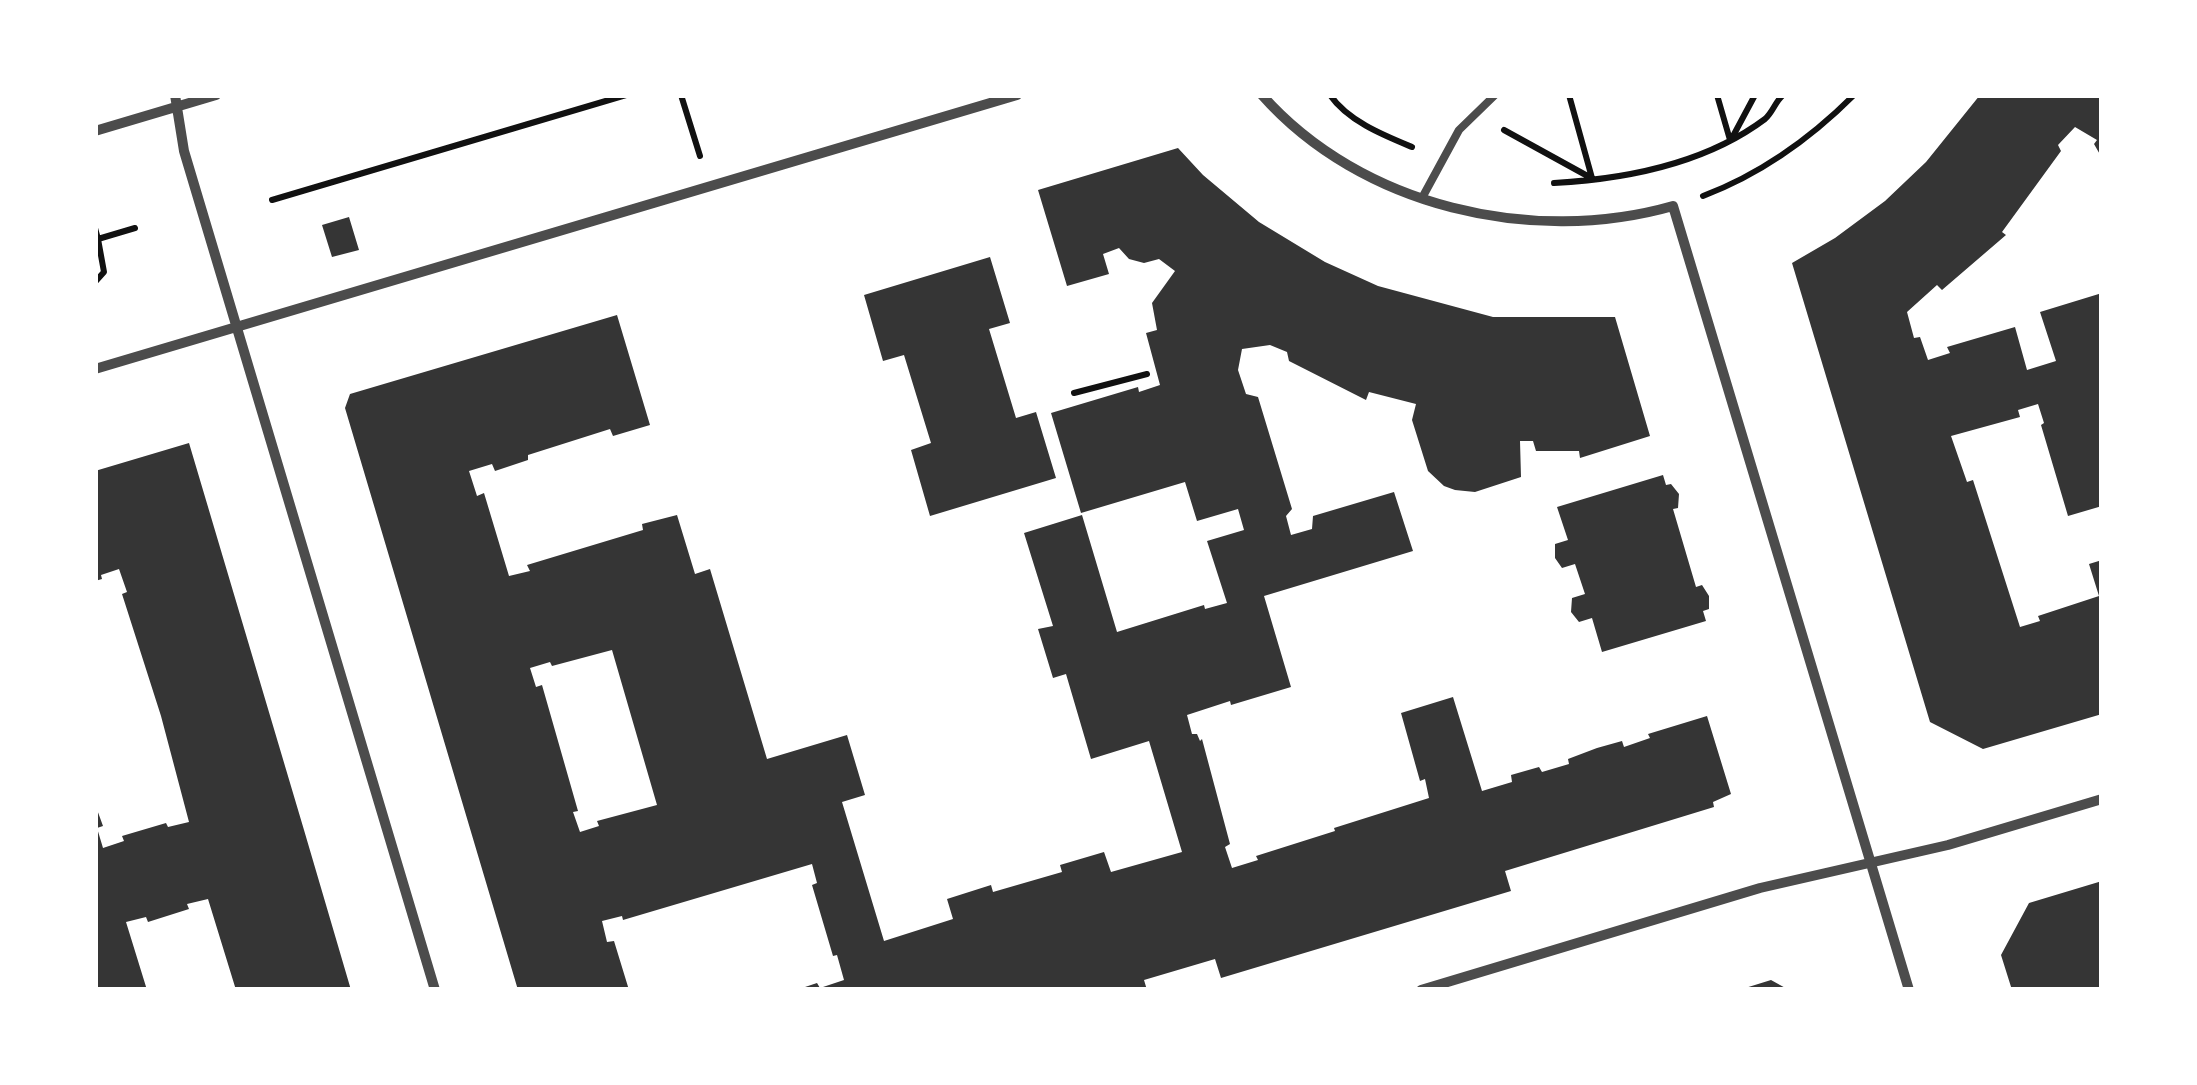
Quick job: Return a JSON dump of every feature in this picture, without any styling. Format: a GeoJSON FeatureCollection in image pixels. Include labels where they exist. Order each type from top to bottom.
{"type":"FeatureCollection","features":[{"type":"Feature","properties":{"kind":"street"},"geometry":{"type":"LineString","coordinates":[[95,131],[176,101],[216,95]]}},
{"type":"Feature","properties":{"kind":"street"},"geometry":{"type":"LineString","coordinates":[[95,369],[1017,95]]}},
{"type":"Feature","properties":{"kind":"street"},"geometry":{"type":"LineString","coordinates":[[1262,95],[1330,152],[1394,188],[1466,212],[1541,222],[1606,220],[1673,206],[1909,990]]}},
{"type":"Feature","properties":{"kind":"street"},"geometry":{"type":"LineString","coordinates":[[176,101],[184,151],[435,990]]}},
{"type":"Feature","properties":{"kind":"street"},"geometry":{"type":"LineString","coordinates":[[1421,990],[1760,888],[1948,846],[2102,799]]}},
{"type":"Feature","properties":{"kind":"lane"},"geometry":{"type":"LineString","coordinates":[[1422,198],[1459,130],[1495,95]]}},
{"type":"Feature","properties":{"kind":"path"},"geometry":{"type":"LineString","coordinates":[[272,200],[626,95]]}},
{"type":"Feature","properties":{"kind":"path"},"geometry":{"type":"LineString","coordinates":[[681,95],[704,169]]}},
{"type":"Feature","properties":{"kind":"path"},"geometry":{"type":"LineString","coordinates":[[1330,95],[1339,108],[1363,124],[1442,158]]}},
{"type":"Feature","properties":{"kind":"path"},"geometry":{"type":"LineString","coordinates":[[1568,95],[1593,179]]}},
{"type":"Feature","properties":{"kind":"path"},"geometry":{"type":"LineString","coordinates":[[1717,95],[1730,141]]}},
{"type":"Feature","properties":{"kind":"path"},"geometry":{"type":"LineString","coordinates":[[1730,141],[1755,95]]}},
{"type":"Feature","properties":{"kind":"path"},"geometry":{"type":"LineString","coordinates":[[1544,183],[1593,179],[1669,165],[1730,141],[1770,115],[1774,103],[1783,95]]}},
{"type":"Feature","properties":{"kind":"path"},"geometry":{"type":"LineString","coordinates":[[1673,206],[1762,168],[1819,128],[1854,95]]}},
{"type":"Feature","properties":{"kind":"path"},"geometry":{"type":"LineString","coordinates":[[1476,111],[1593,179]]}},
{"type":"Feature","properties":{"kind":"path"},"geometry":{"type":"LineString","coordinates":[[95,228],[104,272],[95,282]]}},
{"type":"Feature","properties":{"kind":"path"},"geometry":{"type":"LineString","coordinates":[[98,239],[135,228]]}},
{"type":"Feature","properties":{"kind":"path"},"geometry":{"type":"LineString","coordinates":[[1074,393],[1147,374]]}},
{"type":"Feature","properties":{"kind":"building"},"geometry":{"type":"Polygon","coordinates":[[[1980,95],[2102,95],[2102,158],[2094,144],[2097,140],[2075,127],[2058,145],[2061,151],[2002,232],[2006,235],[1942,290],[1937,285],[1907,312],[1914,338],[1920,337],[1928,360],[1950,353],[1947,347],[2015,327],[2027,370],[2056,361],[2040,312],[2102,293],[2102,506],[2068,516],[2038,404],[2018,410],[2020,417],[1951,436],[1967,482],[1973,480],[2020,627],[2040,621],[2038,616],[2099,596],[2089,564],[2102,560],[2102,714],[1983,749],[1930,722],[1792,263],[1835,238],[1885,201],[1926,162],[1980,95]]]}},
{"type":"Feature","properties":{"kind":"building"},"geometry":{"type":"Polygon","coordinates":[[[1178,148],[1203,175],[1259,222],[1325,262],[1378,286],[1493,317],[1615,317],[1650,436],[1580,458],[1579,451],[1536,451],[1533,441],[1520,441],[1521,477],[1475,492],[1455,490],[1444,486],[1428,471],[1412,420],[1416,404],[1369,392],[1366,400],[1289,361],[1287,352],[1270,345],[1242,349],[1238,370],[1246,394],[1258,397],[1292,509],[1286,516],[1291,535],[1312,529],[1313,516],[1394,492],[1413,551],[1264,596],[1291,687],[1187,715],[1192,734],[1202,739],[1230,844],[1225,847],[1232,868],[1258,860],[1256,856],[1335,831],[1334,828],[1429,798],[1425,779],[1420,781],[1401,713],[1453,697],[1482,791],[1512,782],[1511,775],[1569,764],[1568,759],[1597,748],[1622,741],[1624,747],[1650,738],[1648,734],[1707,716],[1731,794],[1713,802],[1714,807],[1505,871],[1511,891],[1221,978],[1215,959],[1144,980],[1147,990],[796,990],[844,980],[812,885],[817,883],[812,864],[623,920],[622,916],[602,921],[607,942],[614,941],[629,990],[518,990],[345,408],[350,394],[617,315],[650,425],[613,436],[610,429],[528,455],[528,460],[495,471],[492,464],[469,471],[477,496],[484,493],[509,576],[530,571],[527,565],[643,530],[642,524],[677,515],[695,574],[710,569],[767,759],[847,735],[865,795],[842,802],[884,941],[953,919],[947,899],[991,885],[993,892],[1062,872],[1060,865],[1104,852],[1111,872],[1182,852],[1149,741],[1091,759],[1066,674],[1053,678],[1038,629],[1053,626],[1024,533],[1082,515],[1117,632],[1204,605],[1205,609],[1227,603],[1207,541],[1244,530],[1238,509],[1197,521],[1185,482],[1081,513],[1051,413],[1138,387],[1139,392],[1160,385],[1146,333],[1157,330],[1152,303],[1175,271],[1159,259],[1144,263],[1129,259],[1119,248],[1103,254],[1109,274],[1067,286],[1038,190],[1178,148]],[[612,650],[530,668],[536,687],[542,685],[578,811],[573,812],[580,832],[599,826],[597,821],[657,805],[612,650]]]}},
{"type":"Feature","properties":{"kind":"building"},"geometry":{"type":"Polygon","coordinates":[[[349,217],[359,250],[332,257],[322,225],[349,217]]]}},
{"type":"Feature","properties":{"kind":"building"},"geometry":{"type":"Polygon","coordinates":[[[990,257],[1010,323],[989,329],[1016,418],[1036,412],[1056,478],[930,516],[911,450],[931,443],[904,355],[883,361],[864,295],[990,257]]]}},
{"type":"Feature","properties":{"kind":"building"},"geometry":{"type":"Polygon","coordinates":[[[189,443],[351,990],[236,990],[208,899],[148,922],[146,917],[126,922],[147,990],[95,990],[95,804],[103,826],[97,828],[103,848],[124,841],[122,836],[166,823],[168,827],[189,822],[161,716],[122,594],[127,592],[119,569],[95,581],[95,471],[189,443]]]}},
{"type":"Feature","properties":{"kind":"building"},"geometry":{"type":"Polygon","coordinates":[[[1663,475],[1666,485],[1671,484],[1679,494],[1678,508],[1673,509],[1696,587],[1702,585],[1709,596],[1709,609],[1703,611],[1706,621],[1602,652],[1592,618],[1579,622],[1571,612],[1572,598],[1585,594],[1575,564],[1562,568],[1555,558],[1555,544],[1568,540],[1557,507],[1663,475]]]}},
{"type":"Feature","properties":{"kind":"building"},"geometry":{"type":"Polygon","coordinates":[[[2102,881],[2102,990],[2012,990],[2001,955],[2029,903],[2102,881]]]}},
{"type":"Feature","properties":{"kind":"building"},"geometry":{"type":"Polygon","coordinates":[[[1771,980],[1789,990],[1742,989],[1771,980]]]}}]}
